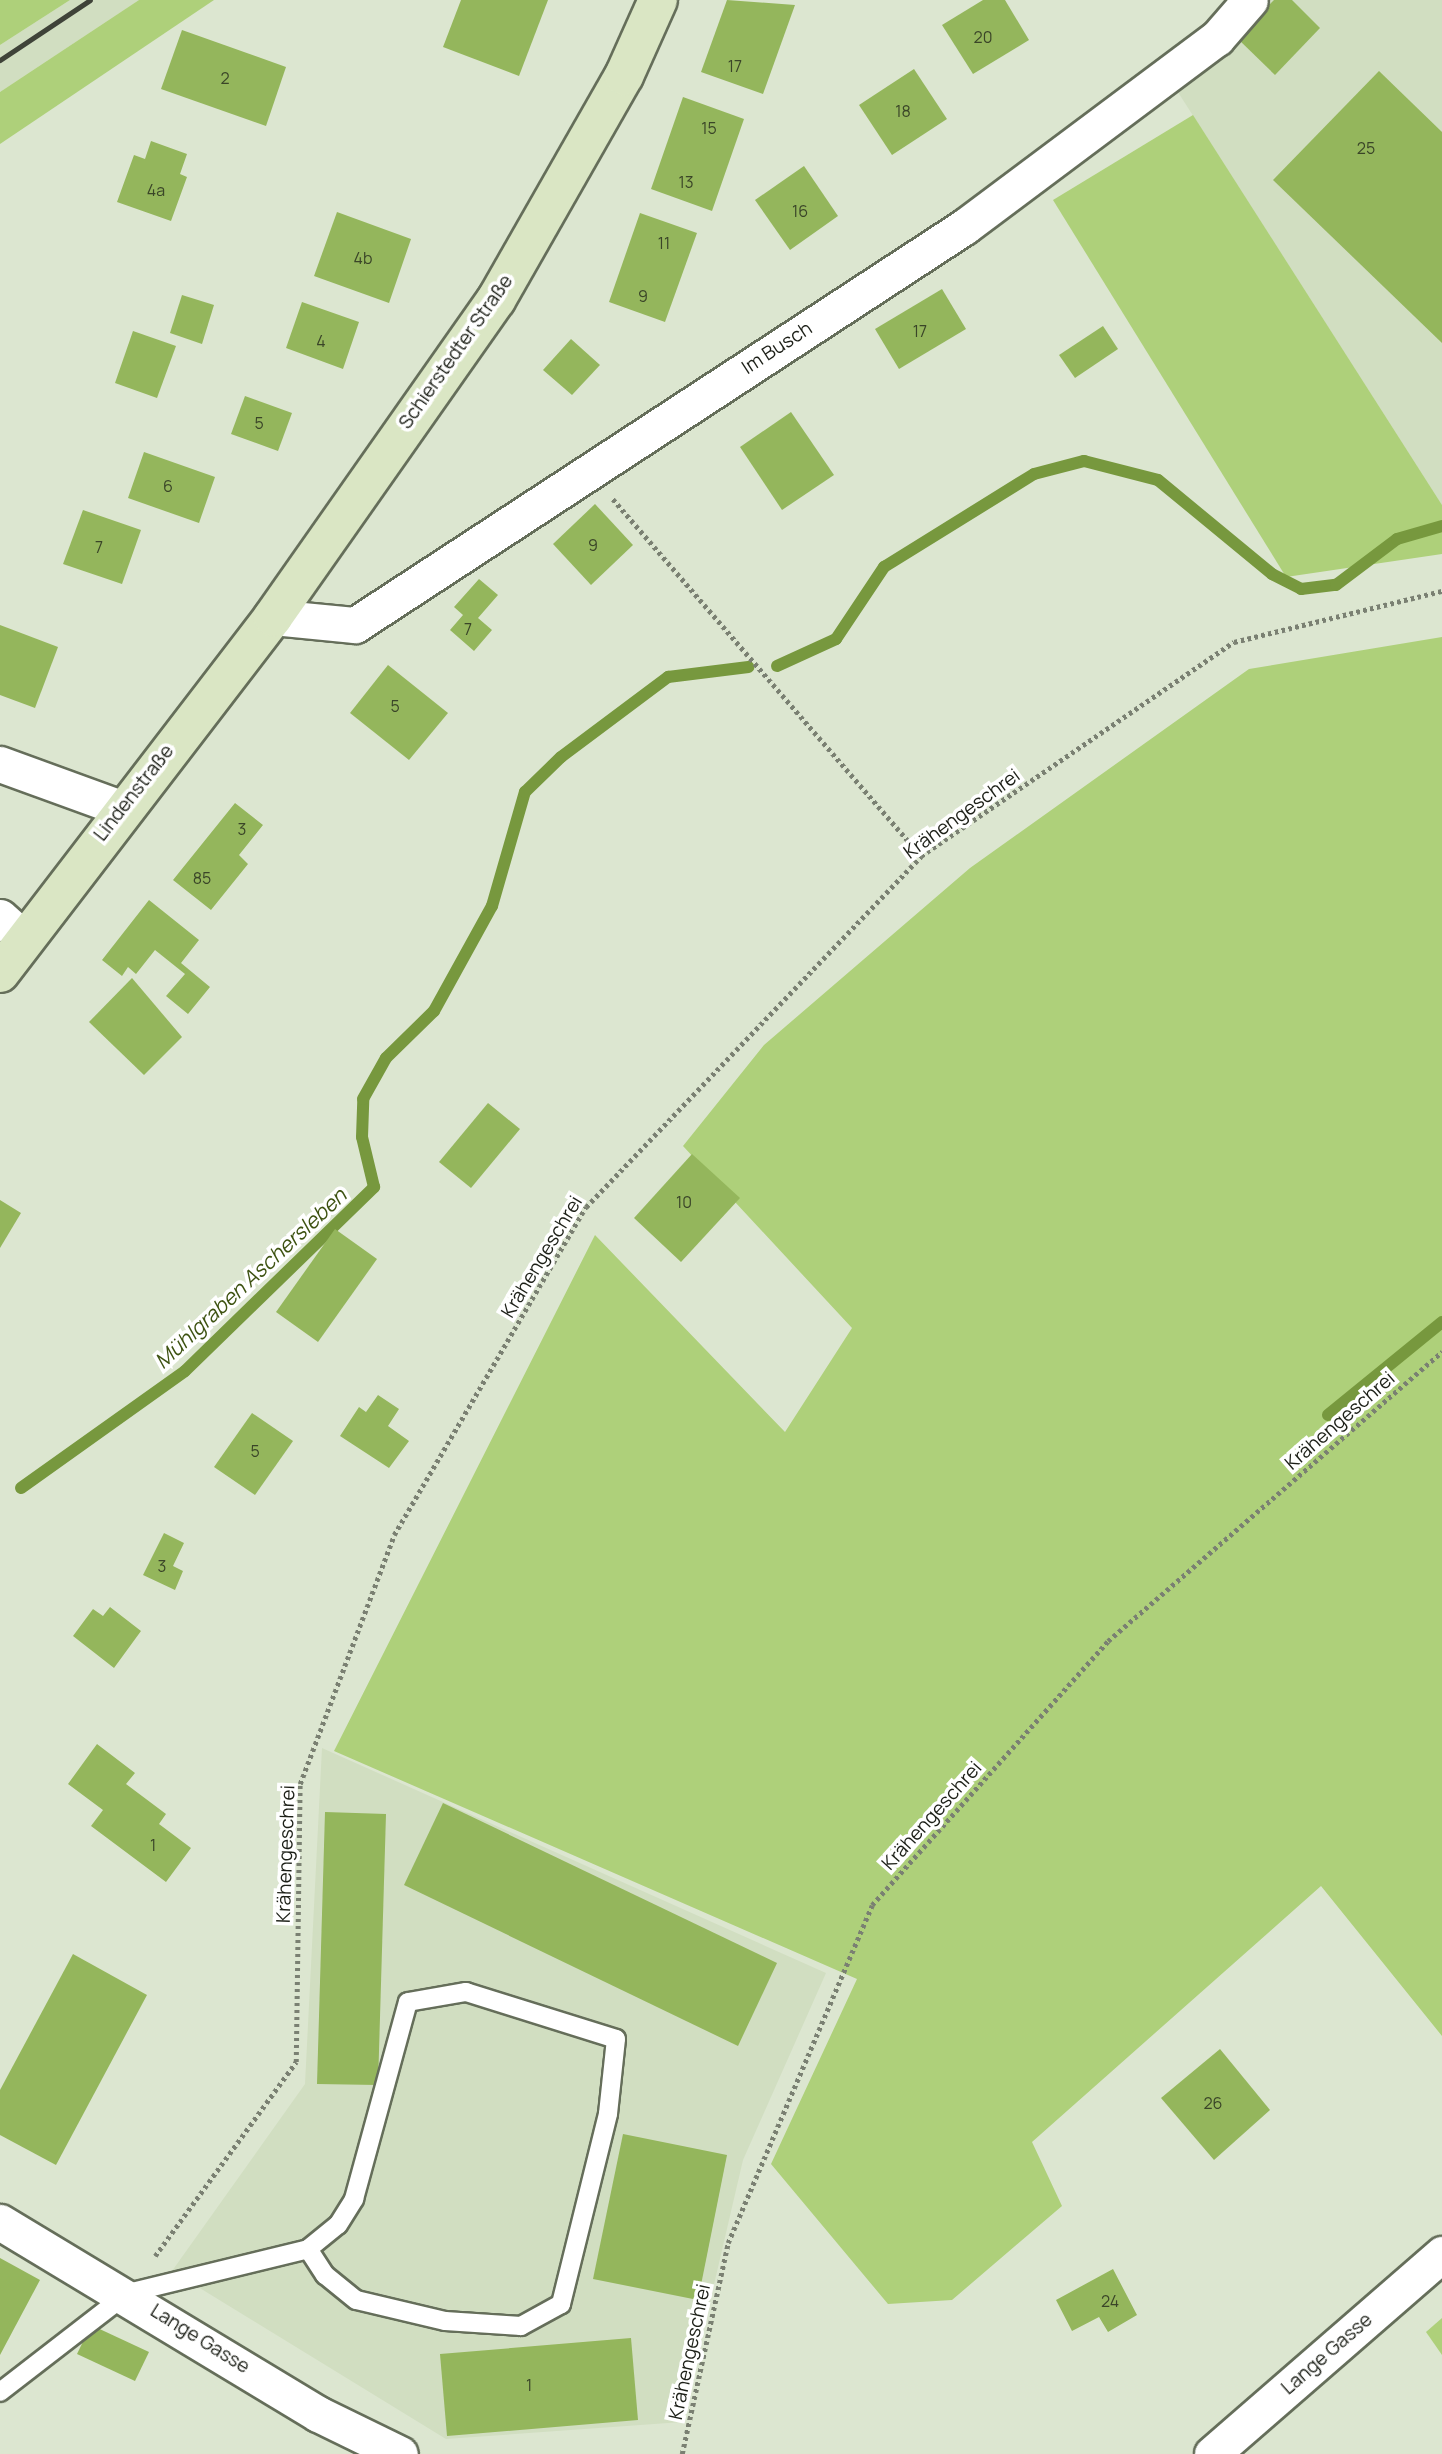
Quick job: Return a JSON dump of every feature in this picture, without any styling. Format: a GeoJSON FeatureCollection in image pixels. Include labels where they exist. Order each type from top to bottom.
{"type":"FeatureCollection","features":[{"type":"Feature","properties":{"kind":"street","name":"Schierstedter Straße"},"geometry":{"type":"LineString","coordinates":[[273,617],[496,300],[624,76],[658,0]]}},
{"type":"Feature","properties":{"kind":"street","name":"Im Busch"},"geometry":{"type":"LineString","coordinates":[[273,617],[355,625],[587,468],[964,227],[1217,38],[1250,0]]}},
{"type":"Feature","properties":{"kind":"street","name":"Lindenstraße"},"geometry":{"type":"LineString","coordinates":[[0,973],[12,927],[121,808],[273,617]]}},
{"type":"Feature","properties":{"kind":"street"},"geometry":{"type":"LineString","coordinates":[[0,764],[121,808]]}},
{"type":"Feature","properties":{"kind":"street","name":"Lange Gasse"},"geometry":{"type":"LineString","coordinates":[[0,2222],[128,2293],[318,2414],[400,2454]]}},
{"type":"Feature","properties":{"kind":"street","name":"Lange Gasse"},"geometry":{"type":"LineString","coordinates":[[1212,2454],[1442,2254]]}},
{"type":"Feature","properties":{"kind":"lane"},"geometry":{"type":"LineString","coordinates":[[0,2392],[128,2293],[308,2249],[338,2225],[354,2199],[408,2002],[466,1992],[616,2039],[608,2114],[561,2304],[522,2326],[445,2321],[356,2300],[325,2275],[308,2249]]}},
{"type":"Feature","properties":{"kind":"path"},"geometry":{"type":"LineString","coordinates":[[587,468],[921,856]]}},
{"type":"Feature","properties":{"kind":"path","name":"Krähengeschrei"},"geometry":{"type":"LineString","coordinates":[[128,2293],[296,2062],[300,1784],[394,1535],[586,1207],[921,856],[1234,642],[1442,591]]}},
{"type":"Feature","properties":{"kind":"path","name":"Krähengeschrei"},"geometry":{"type":"LineString","coordinates":[[682,2454],[728,2243],[872,1905],[1108,1641],[1442,1352]]}},
{"type":"Feature","properties":{"kind":"shaded area"},"geometry":{"type":"Polygon","coordinates":[[[70,0],[139,0],[0,92],[0,45],[70,0]]]}},
{"type":"Feature","properties":{"kind":"shaded area"},"geometry":{"type":"Polygon","coordinates":[[[1245,0],[1442,0],[1442,505],[1167,75],[1245,0]]]}},
{"type":"Feature","properties":{"kind":"shaded area"},"geometry":{"type":"Polygon","coordinates":[[[322,1748],[826,1973],[743,2160],[682,2422],[446,2439],[172,2271],[305,2084],[322,1748]]]}},
{"type":"Feature","properties":{"kind":"green space"},"geometry":{"type":"Polygon","coordinates":[[[0,0],[70,0],[0,45],[0,0]]]}},
{"type":"Feature","properties":{"kind":"green space"},"geometry":{"type":"Polygon","coordinates":[[[139,0],[214,0],[0,144],[0,92],[139,0]]]}},
{"type":"Feature","properties":{"kind":"green space"},"geometry":{"type":"Polygon","coordinates":[[[1193,115],[1442,505],[1442,554],[1286,577],[1053,200],[1193,115]]]}},
{"type":"Feature","properties":{"kind":"green space"},"geometry":{"type":"Polygon","coordinates":[[[1442,637],[1442,2036],[1321,1886],[1032,2142],[1062,2206],[952,2300],[888,2304],[771,2164],[857,1979],[334,1751],[595,1235],[785,1432],[852,1328],[683,1146],[764,1045],[970,868],[1249,669],[1442,637]]]}},
{"type":"Feature","properties":{"kind":"green space"},"geometry":{"type":"Polygon","coordinates":[[[1442,2318],[1442,2355],[1426,2332],[1442,2318]]]}},
{"type":"Feature","properties":{"kind":"building"},"geometry":{"type":"Polygon","coordinates":[[[461,0],[548,0],[519,76],[443,47],[461,0]]]}},
{"type":"Feature","properties":{"kind":"building"},"geometry":{"type":"Polygon","coordinates":[[[727,0],[795,5],[763,94],[701,72],[727,0]]]}},
{"type":"Feature","properties":{"kind":"building"},"geometry":{"type":"Polygon","coordinates":[[[983,0],[1005,0],[1029,40],[973,74],[942,25],[983,0]]]}},
{"type":"Feature","properties":{"kind":"building"},"geometry":{"type":"Polygon","coordinates":[[[1274,0],[1292,0],[1320,28],[1275,75],[1237,38],[1274,0]]]}},
{"type":"Feature","properties":{"kind":"building"},"geometry":{"type":"Polygon","coordinates":[[[182,30],[286,67],[266,126],[161,89],[182,30]]]}},
{"type":"Feature","properties":{"kind":"building"},"geometry":{"type":"Polygon","coordinates":[[[914,69],[947,119],[892,155],[859,105],[914,69]]]}},
{"type":"Feature","properties":{"kind":"building"},"geometry":{"type":"Polygon","coordinates":[[[1379,71],[1442,132],[1442,343],[1273,180],[1379,71]]]}},
{"type":"Feature","properties":{"kind":"building"},"geometry":{"type":"Polygon","coordinates":[[[683,97],[744,119],[712,211],[651,189],[683,97]]]}},
{"type":"Feature","properties":{"kind":"building"},"geometry":{"type":"Polygon","coordinates":[[[151,141],[187,154],[180,174],[187,177],[171,221],[117,202],[134,155],[145,159],[151,141]]]}},
{"type":"Feature","properties":{"kind":"building"},"geometry":{"type":"Polygon","coordinates":[[[804,166],[838,216],[790,250],[755,200],[804,166]]]}},
{"type":"Feature","properties":{"kind":"building"},"geometry":{"type":"Polygon","coordinates":[[[337,212],[411,239],[389,303],[314,276],[337,212]]]}},
{"type":"Feature","properties":{"kind":"building"},"geometry":{"type":"Polygon","coordinates":[[[640,213],[697,233],[665,322],[609,302],[640,213]]]}},
{"type":"Feature","properties":{"kind":"building"},"geometry":{"type":"Polygon","coordinates":[[[942,289],[966,329],[899,369],[875,329],[942,289]]]}},
{"type":"Feature","properties":{"kind":"building"},"geometry":{"type":"Polygon","coordinates":[[[182,295],[214,305],[202,344],[170,333],[182,295]]]}},
{"type":"Feature","properties":{"kind":"building"},"geometry":{"type":"Polygon","coordinates":[[[302,302],[359,322],[343,369],[286,348],[302,302]]]}},
{"type":"Feature","properties":{"kind":"building"},"geometry":{"type":"Polygon","coordinates":[[[1103,326],[1118,349],[1075,378],[1059,355],[1103,326]]]}},
{"type":"Feature","properties":{"kind":"building"},"geometry":{"type":"Polygon","coordinates":[[[133,331],[176,346],[157,398],[115,383],[133,331]]]}},
{"type":"Feature","properties":{"kind":"building"},"geometry":{"type":"Polygon","coordinates":[[[571,339],[600,365],[572,395],[543,370],[571,339]]]}},
{"type":"Feature","properties":{"kind":"building"},"geometry":{"type":"Polygon","coordinates":[[[245,396],[292,413],[278,451],[231,434],[245,396]]]}},
{"type":"Feature","properties":{"kind":"building"},"geometry":{"type":"Polygon","coordinates":[[[791,412],[834,475],[782,510],[740,447],[791,412]]]}},
{"type":"Feature","properties":{"kind":"building"},"geometry":{"type":"Polygon","coordinates":[[[144,452],[215,477],[199,523],[128,498],[144,452]]]}},
{"type":"Feature","properties":{"kind":"building"},"geometry":{"type":"Polygon","coordinates":[[[595,504],[633,545],[591,585],[553,544],[595,504]]]}},
{"type":"Feature","properties":{"kind":"building"},"geometry":{"type":"Polygon","coordinates":[[[83,510],[141,530],[122,584],[63,564],[83,510]]]}},
{"type":"Feature","properties":{"kind":"building"},"geometry":{"type":"Polygon","coordinates":[[[479,579],[498,595],[478,618],[492,630],[474,651],[450,630],[463,615],[454,607],[479,579]]]}},
{"type":"Feature","properties":{"kind":"building"},"geometry":{"type":"Polygon","coordinates":[[[0,625],[58,647],[35,708],[0,695],[0,625]]]}},
{"type":"Feature","properties":{"kind":"building"},"geometry":{"type":"Polygon","coordinates":[[[388,665],[448,713],[409,760],[350,713],[388,665]]]}},
{"type":"Feature","properties":{"kind":"building"},"geometry":{"type":"Polygon","coordinates":[[[235,803],[263,825],[239,855],[248,864],[211,910],[173,880],[235,803]]]}},
{"type":"Feature","properties":{"kind":"building"},"geometry":{"type":"Polygon","coordinates":[[[149,900],[199,940],[181,963],[210,987],[188,1014],[166,996],[185,974],[155,950],[136,974],[128,967],[122,976],[102,960],[149,900]]]}},
{"type":"Feature","properties":{"kind":"building"},"geometry":{"type":"Polygon","coordinates":[[[132,978],[182,1037],[144,1075],[89,1022],[132,978]]]}},
{"type":"Feature","properties":{"kind":"building"},"geometry":{"type":"Polygon","coordinates":[[[488,1103],[520,1129],[471,1188],[439,1162],[488,1103]]]}},
{"type":"Feature","properties":{"kind":"building"},"geometry":{"type":"Polygon","coordinates":[[[692,1154],[740,1198],[681,1262],[634,1218],[692,1154]]]}},
{"type":"Feature","properties":{"kind":"building"},"geometry":{"type":"Polygon","coordinates":[[[0,1200],[21,1213],[0,1248],[0,1200]]]}},
{"type":"Feature","properties":{"kind":"building"},"geometry":{"type":"Polygon","coordinates":[[[335,1229],[377,1259],[318,1342],[276,1312],[335,1229]]]}},
{"type":"Feature","properties":{"kind":"building"},"geometry":{"type":"Polygon","coordinates":[[[378,1395],[399,1409],[388,1426],[409,1441],[389,1468],[340,1436],[359,1407],[366,1412],[378,1395]]]}},
{"type":"Feature","properties":{"kind":"building"},"geometry":{"type":"Polygon","coordinates":[[[252,1413],[293,1441],[255,1495],[214,1467],[252,1413]]]}},
{"type":"Feature","properties":{"kind":"building"},"geometry":{"type":"Polygon","coordinates":[[[164,1533],[184,1543],[173,1566],[183,1571],[175,1590],[143,1575],[164,1533]]]}},
{"type":"Feature","properties":{"kind":"building"},"geometry":{"type":"Polygon","coordinates":[[[110,1607],[141,1631],[114,1668],[73,1636],[93,1609],[103,1616],[110,1607]]]}},
{"type":"Feature","properties":{"kind":"building"},"geometry":{"type":"Polygon","coordinates":[[[97,1744],[135,1773],[126,1784],[166,1814],[159,1824],[191,1848],[166,1882],[91,1826],[103,1810],[68,1784],[97,1744]]]}},
{"type":"Feature","properties":{"kind":"building"},"geometry":{"type":"Polygon","coordinates":[[[443,1803],[777,1963],[738,2046],[404,1885],[443,1803]]]}},
{"type":"Feature","properties":{"kind":"building"},"geometry":{"type":"Polygon","coordinates":[[[325,1812],[386,1814],[378,2085],[317,2084],[325,1812]]]}},
{"type":"Feature","properties":{"kind":"building"},"geometry":{"type":"Polygon","coordinates":[[[73,1954],[147,1995],[56,2165],[0,2135],[0,2090],[73,1954]]]}},
{"type":"Feature","properties":{"kind":"building"},"geometry":{"type":"Polygon","coordinates":[[[1220,2049],[1270,2110],[1214,2160],[1161,2098],[1220,2049]]]}},
{"type":"Feature","properties":{"kind":"building"},"geometry":{"type":"Polygon","coordinates":[[[623,2134],[727,2155],[698,2300],[593,2279],[623,2134]]]}},
{"type":"Feature","properties":{"kind":"building"},"geometry":{"type":"Polygon","coordinates":[[[0,2258],[40,2280],[0,2355],[0,2258]]]}},
{"type":"Feature","properties":{"kind":"building"},"geometry":{"type":"Polygon","coordinates":[[[1113,2269],[1137,2315],[1108,2332],[1099,2317],[1072,2331],[1056,2300],[1113,2269]]]}},
{"type":"Feature","properties":{"kind":"building"},"geometry":{"type":"Polygon","coordinates":[[[91,2325],[149,2352],[135,2381],[77,2354],[91,2325]]]}},
{"type":"Feature","properties":{"kind":"building"},"geometry":{"type":"Polygon","coordinates":[[[631,2338],[638,2420],[447,2436],[440,2354],[631,2338]]]}},
{"type":"Feature","properties":{"kind":"waterway","name":"Mühlgraben Aschersleben"},"geometry":{"type":"LineString","coordinates":[[777,666],[836,639],[884,567],[1034,474],[1084,461],[1158,480],[1272,574],[1301,589],[1336,585],[1397,539],[1442,526]]}},
{"type":"Feature","properties":{"kind":"waterway","name":"Mühlgraben Aschersleben"},"geometry":{"type":"LineString","coordinates":[[21,1488],[185,1371],[374,1187],[362,1137],[363,1099],[386,1058],[434,1011],[492,906],[525,792],[561,757],[668,677],[748,667]]}},
{"type":"Feature","properties":{"kind":"waterway"},"geometry":{"type":"LineString","coordinates":[[1328,1415],[1442,1322]]}},
{"type":"Feature","properties":{"kind":"railway"},"geometry":{"type":"LineString","coordinates":[[0,60],[90,0]]}}]}
